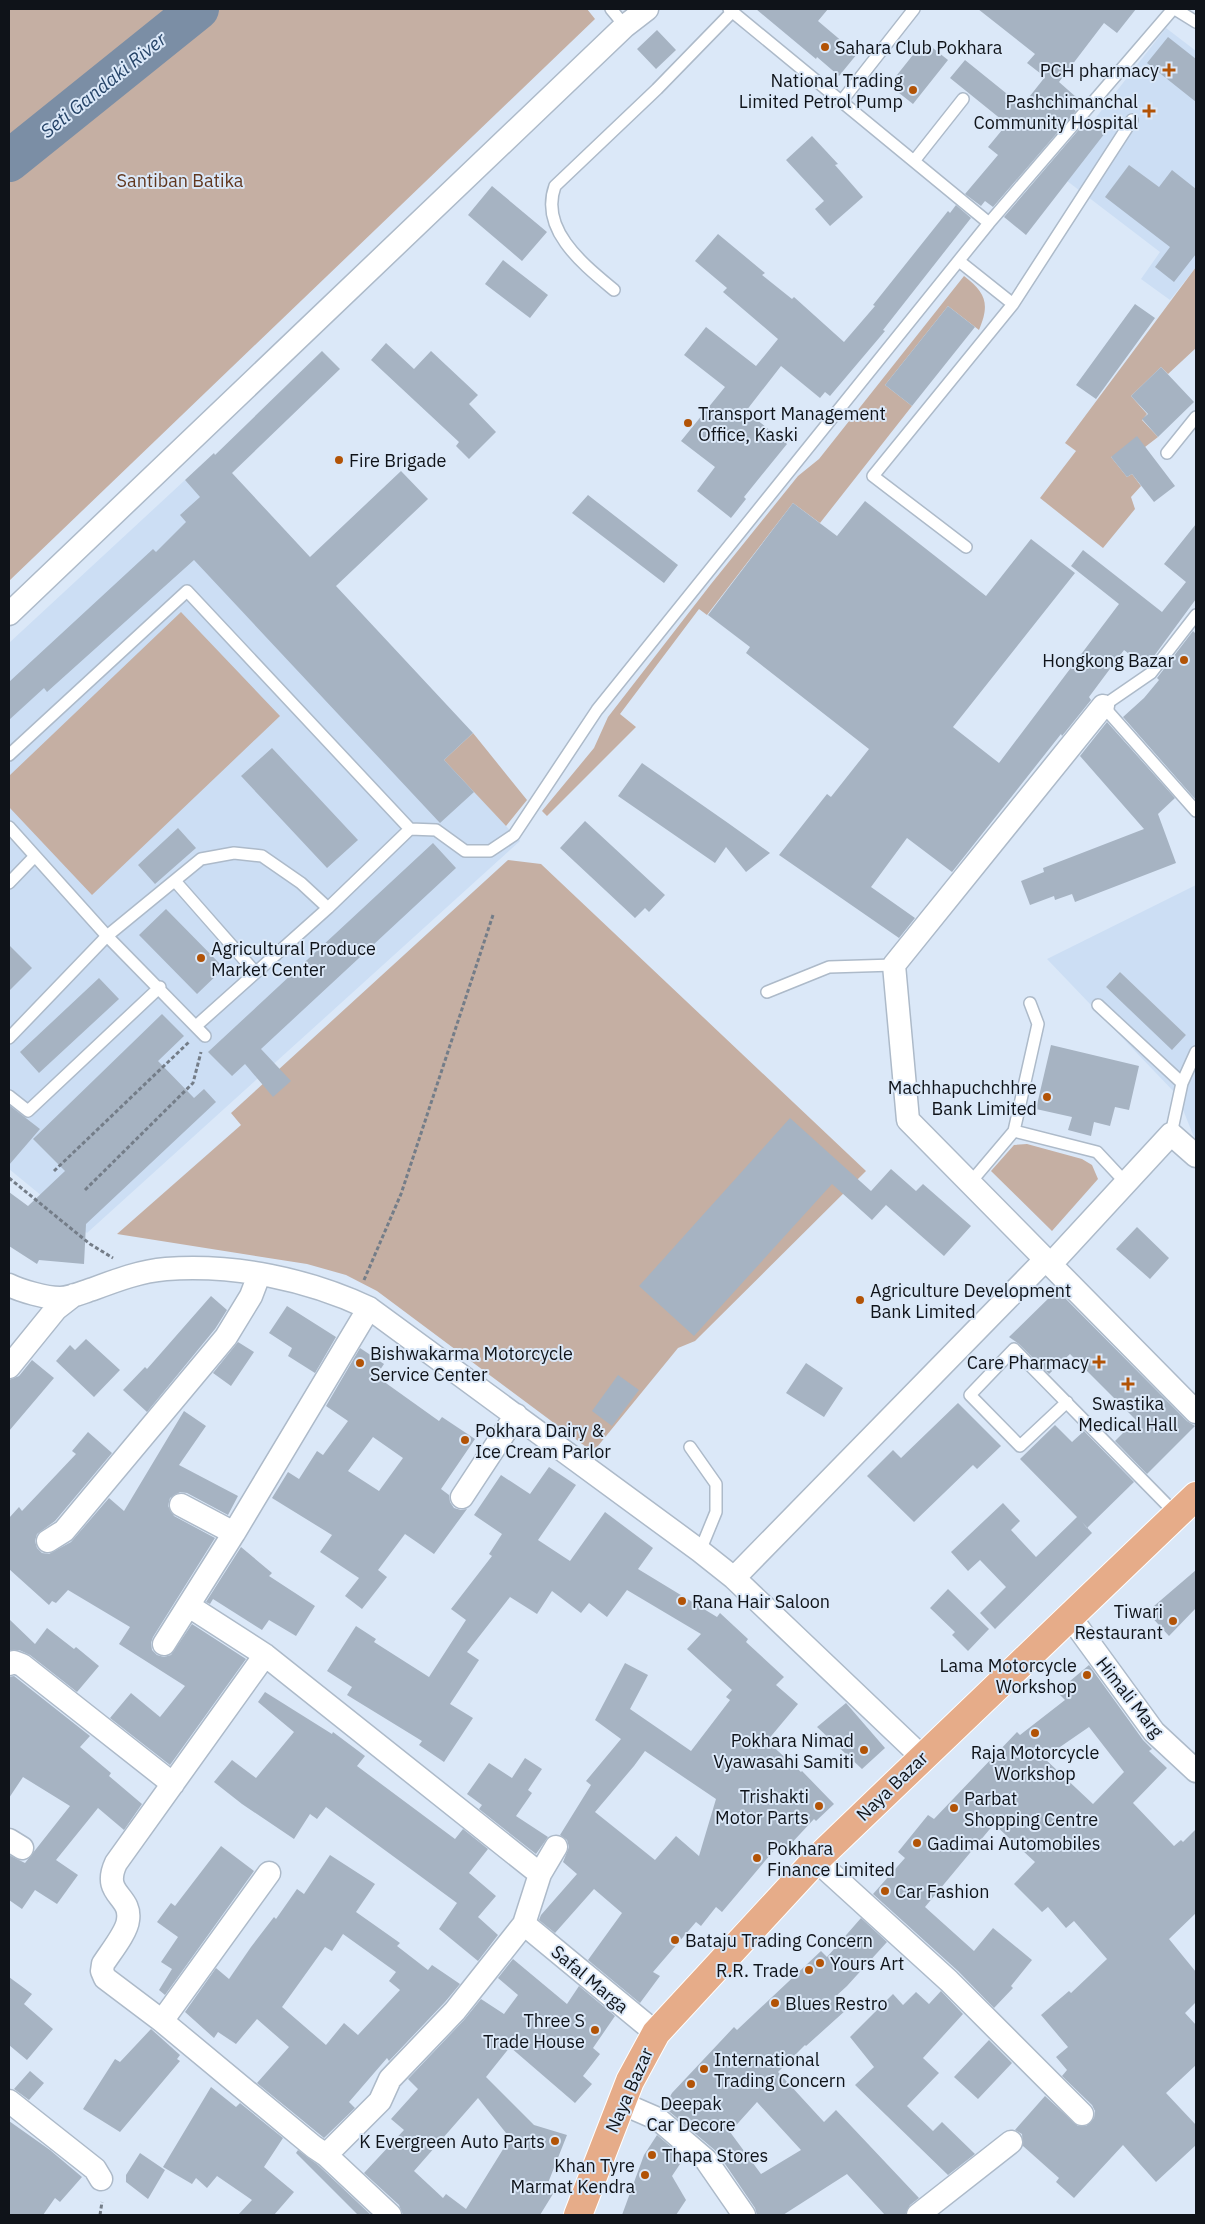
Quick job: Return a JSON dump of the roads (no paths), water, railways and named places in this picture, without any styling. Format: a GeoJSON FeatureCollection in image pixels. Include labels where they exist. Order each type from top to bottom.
{"type":"FeatureCollection","features":[{"type":"Feature","properties":{"kind":"main road","name":"Naya Bazar"},"geometry":{"type":"LineString","coordinates":[[578,2215],[630,2081],[656,2033],[816,1860],[922,1757],[1071,1618],[1196,1496]]}},
{"type":"Feature","properties":{"kind":"street"},"geometry":{"type":"LineString","coordinates":[[9,614],[618,17],[647,9]]}},
{"type":"Feature","properties":{"kind":"street"},"geometry":{"type":"LineString","coordinates":[[1103,706],[894,965],[908,1120],[1196,1412]]}},
{"type":"Feature","properties":{"kind":"street"},"geometry":{"type":"LineString","coordinates":[[734,1578],[1126,1183],[1171,1134],[1196,1156]]}},
{"type":"Feature","properties":{"kind":"street"},"geometry":{"type":"LineString","coordinates":[[9,1285],[18,1289],[60,1298],[130,1276],[165,1269],[206,1269],[259,1275],[303,1283],[344,1296],[362,1305],[516,1415],[734,1578],[922,1757]]}},
{"type":"Feature","properties":{"kind":"street"},"geometry":{"type":"LineString","coordinates":[[48,1541],[64,1531],[226,1337],[251,1296],[259,1275]]}},
{"type":"Feature","properties":{"kind":"street"},"geometry":{"type":"LineString","coordinates":[[9,1367],[56,1309],[74,1295]]}},
{"type":"Feature","properties":{"kind":"street"},"geometry":{"type":"LineString","coordinates":[[164,1644],[234,1533],[362,1305]]}},
{"type":"Feature","properties":{"kind":"street"},"geometry":{"type":"LineString","coordinates":[[462,1497],[516,1415]]}},
{"type":"Feature","properties":{"kind":"street"},"geometry":{"type":"LineString","coordinates":[[181,1505],[234,1533]]}},
{"type":"Feature","properties":{"kind":"street"},"geometry":{"type":"LineString","coordinates":[[189,1606],[265,1656],[540,1874]]}},
{"type":"Feature","properties":{"kind":"street","name":"Himali Marg"},"geometry":{"type":"LineString","coordinates":[[1071,1618],[1154,1732],[1196,1771]]}},
{"type":"Feature","properties":{"kind":"street"},"geometry":{"type":"LineString","coordinates":[[265,1656],[116,1863],[112,1873],[111,1884],[127,1907],[128,1919],[126,1927],[103,1964],[102,1971],[105,1978],[162,2021],[326,2156],[390,2215]]}},
{"type":"Feature","properties":{"kind":"street"},"geometry":{"type":"LineString","coordinates":[[9,1664],[14,1662],[22,1665],[173,1784]]}},
{"type":"Feature","properties":{"kind":"street"},"geometry":{"type":"LineString","coordinates":[[326,2156],[380,2101],[390,2079],[455,2011],[524,1924],[540,1874],[556,1847]]}},
{"type":"Feature","properties":{"kind":"street"},"geometry":{"type":"LineString","coordinates":[[816,1860],[942,1975],[1082,2114]]}},
{"type":"Feature","properties":{"kind":"street"},"geometry":{"type":"LineString","coordinates":[[162,2021],[269,1873]]}},
{"type":"Feature","properties":{"kind":"street","name":"Safal Marga"},"geometry":{"type":"LineString","coordinates":[[524,1924],[656,2033]]}},
{"type":"Feature","properties":{"kind":"street"},"geometry":{"type":"LineString","coordinates":[[9,2101],[94,2169],[101,2179]]}},
{"type":"Feature","properties":{"kind":"street"},"geometry":{"type":"LineString","coordinates":[[621,2103],[658,2119],[693,2148],[706,2160],[744,2215]]}},
{"type":"Feature","properties":{"kind":"street"},"geometry":{"type":"LineString","coordinates":[[918,2215],[1011,2142]]}},
{"type":"Feature","properties":{"kind":"lane"},"geometry":{"type":"LineString","coordinates":[[841,102],[914,9]]}},
{"type":"Feature","properties":{"kind":"lane"},"geometry":{"type":"LineString","coordinates":[[9,755],[187,591],[410,829],[436,830],[465,851],[490,851],[514,835],[597,710],[989,223],[1174,9],[1196,22]]}},
{"type":"Feature","properties":{"kind":"lane"},"geometry":{"type":"LineString","coordinates":[[614,290],[583,264],[560,233],[551,213],[552,194],[555,186],[657,89],[730,10],[989,223]]}},
{"type":"Feature","properties":{"kind":"lane"},"geometry":{"type":"LineString","coordinates":[[914,161],[963,99]]}},
{"type":"Feature","properties":{"kind":"lane"},"geometry":{"type":"LineString","coordinates":[[966,547],[873,476],[1012,304],[1132,120]]}},
{"type":"Feature","properties":{"kind":"lane"},"geometry":{"type":"LineString","coordinates":[[960,261],[1012,304]]}},
{"type":"Feature","properties":{"kind":"lane"},"geometry":{"type":"LineString","coordinates":[[1167,453],[1196,417]]}},
{"type":"Feature","properties":{"kind":"lane"},"geometry":{"type":"LineString","coordinates":[[1196,615],[1151,673],[1103,706],[1196,811]]}},
{"type":"Feature","properties":{"kind":"lane"},"geometry":{"type":"LineString","coordinates":[[9,827],[107,936],[160,987],[201,1031],[255,972],[328,908],[410,829]]}},
{"type":"Feature","properties":{"kind":"lane"},"geometry":{"type":"LineString","coordinates":[[9,1038],[107,936],[201,859],[234,853],[262,856],[301,884],[328,908]]}},
{"type":"Feature","properties":{"kind":"lane"},"geometry":{"type":"LineString","coordinates":[[9,883],[35,856]]}},
{"type":"Feature","properties":{"kind":"lane"},"geometry":{"type":"LineString","coordinates":[[175,881],[255,972]]}},
{"type":"Feature","properties":{"kind":"lane"},"geometry":{"type":"LineString","coordinates":[[767,992],[829,967],[894,965]]}},
{"type":"Feature","properties":{"kind":"lane"},"geometry":{"type":"LineString","coordinates":[[9,1096],[28,1111],[160,987]]}},
{"type":"Feature","properties":{"kind":"lane"},"geometry":{"type":"LineString","coordinates":[[970,1183],[1014,1131],[1038,1024],[1030,1003]]}},
{"type":"Feature","properties":{"kind":"lane"},"geometry":{"type":"LineString","coordinates":[[1098,1005],[1182,1084]]}},
{"type":"Feature","properties":{"kind":"lane"},"geometry":{"type":"LineString","coordinates":[[1171,1134],[1182,1084],[1196,1052]]}},
{"type":"Feature","properties":{"kind":"lane"},"geometry":{"type":"LineString","coordinates":[[1014,1131],[1097,1152],[1126,1183]]}},
{"type":"Feature","properties":{"kind":"lane"},"geometry":{"type":"LineString","coordinates":[[1067,1402],[1020,1446],[970,1395],[1014,1349],[1067,1402],[1177,1514]]}},
{"type":"Feature","properties":{"kind":"lane"},"geometry":{"type":"LineString","coordinates":[[690,1447],[716,1484],[716,1512],[700,1551]]}},
{"type":"Feature","properties":{"kind":"waterway","name":"Seti Gandaki River"},"geometry":{"type":"LineString","coordinates":[[9,161],[198,9]]}},
{"type":"Feature","properties":{"kind":"place","name":"Sahara Club Pokhara"},"geometry":{"type":"Point","coordinates":[825,47]}},
{"type":"Feature","properties":{"kind":"place","name":"PCH pharmacy"},"geometry":{"type":"Point","coordinates":[1169,70]}},
{"type":"Feature","properties":{"kind":"place","name":"National Trading Limited Petrol Pump"},"geometry":{"type":"Point","coordinates":[913,90]}},
{"type":"Feature","properties":{"kind":"place","name":"Pashchimanchal Community Hospital"},"geometry":{"type":"Point","coordinates":[1149,111]}},
{"type":"Feature","properties":{"kind":"place","name":"Transport Management Office, Kaski"},"geometry":{"type":"Point","coordinates":[688,423]}},
{"type":"Feature","properties":{"kind":"place","name":"Fire Brigade"},"geometry":{"type":"Point","coordinates":[339,460]}},
{"type":"Feature","properties":{"kind":"place","name":"Hongkong Bazar"},"geometry":{"type":"Point","coordinates":[1184,660]}},
{"type":"Feature","properties":{"kind":"place","name":"Agricultural Produce Market Center"},"geometry":{"type":"Point","coordinates":[201,958]}},
{"type":"Feature","properties":{"kind":"place","name":"Machhapuchchhre Bank Limited"},"geometry":{"type":"Point","coordinates":[1047,1097]}},
{"type":"Feature","properties":{"kind":"place","name":"Agriculture Development Bank Limited"},"geometry":{"type":"Point","coordinates":[860,1300]}},
{"type":"Feature","properties":{"kind":"place","name":"Care Pharmacy"},"geometry":{"type":"Point","coordinates":[1099,1362]}},
{"type":"Feature","properties":{"kind":"place","name":"Bishwakarma Motorcycle Service Center"},"geometry":{"type":"Point","coordinates":[360,1363]}},
{"type":"Feature","properties":{"kind":"place","name":"Swastika Medical Hall"},"geometry":{"type":"Point","coordinates":[1128,1384]}},
{"type":"Feature","properties":{"kind":"place","name":"Pokhara Dairy & Ice Cream Parlor"},"geometry":{"type":"Point","coordinates":[465,1440]}},
{"type":"Feature","properties":{"kind":"place","name":"Rana Hair Saloon"},"geometry":{"type":"Point","coordinates":[682,1601]}},
{"type":"Feature","properties":{"kind":"place","name":"Tiwari Restaurant"},"geometry":{"type":"Point","coordinates":[1173,1621]}},
{"type":"Feature","properties":{"kind":"place","name":"Lama Motorcycle Workshop"},"geometry":{"type":"Point","coordinates":[1087,1675]}},
{"type":"Feature","properties":{"kind":"place","name":"Raja Motorcycle Workshop"},"geometry":{"type":"Point","coordinates":[1035,1733]}},
{"type":"Feature","properties":{"kind":"place","name":"Pokhara Nimad Vyawasahi Samiti"},"geometry":{"type":"Point","coordinates":[864,1750]}},
{"type":"Feature","properties":{"kind":"place","name":"Trishakti Motor Parts"},"geometry":{"type":"Point","coordinates":[819,1806]}},
{"type":"Feature","properties":{"kind":"place","name":"Parbat Shopping Centre"},"geometry":{"type":"Point","coordinates":[954,1808]}},
{"type":"Feature","properties":{"kind":"place","name":"Gadimai Automobiles"},"geometry":{"type":"Point","coordinates":[917,1843]}},
{"type":"Feature","properties":{"kind":"place","name":"Pokhara Finance Limited"},"geometry":{"type":"Point","coordinates":[757,1858]}},
{"type":"Feature","properties":{"kind":"place","name":"Car Fashion"},"geometry":{"type":"Point","coordinates":[885,1891]}},
{"type":"Feature","properties":{"kind":"place","name":"Bataju Trading Concern"},"geometry":{"type":"Point","coordinates":[675,1940]}},
{"type":"Feature","properties":{"kind":"place","name":"Yours Art"},"geometry":{"type":"Point","coordinates":[820,1963]}},
{"type":"Feature","properties":{"kind":"place","name":"R.R. Trade"},"geometry":{"type":"Point","coordinates":[809,1970]}},
{"type":"Feature","properties":{"kind":"place","name":"Blues Restro"},"geometry":{"type":"Point","coordinates":[775,2003]}},
{"type":"Feature","properties":{"kind":"place","name":"Three S Trade House"},"geometry":{"type":"Point","coordinates":[595,2030]}},
{"type":"Feature","properties":{"kind":"place","name":"International Trading Concern"},"geometry":{"type":"Point","coordinates":[704,2069]}},
{"type":"Feature","properties":{"kind":"place","name":"Deepak Car Decore"},"geometry":{"type":"Point","coordinates":[691,2084]}},
{"type":"Feature","properties":{"kind":"place","name":"K Evergreen Auto Parts"},"geometry":{"type":"Point","coordinates":[555,2141]}},
{"type":"Feature","properties":{"kind":"place","name":"Thapa Stores"},"geometry":{"type":"Point","coordinates":[652,2155]}},
{"type":"Feature","properties":{"kind":"place","name":"Khan Tyre Marmat Kendra"},"geometry":{"type":"Point","coordinates":[645,2175]}},
{"type":"Feature","properties":{"kind":"park label","name":"Santiban Batika"},"geometry":{"type":"Point","coordinates":[180,180]}}]}
